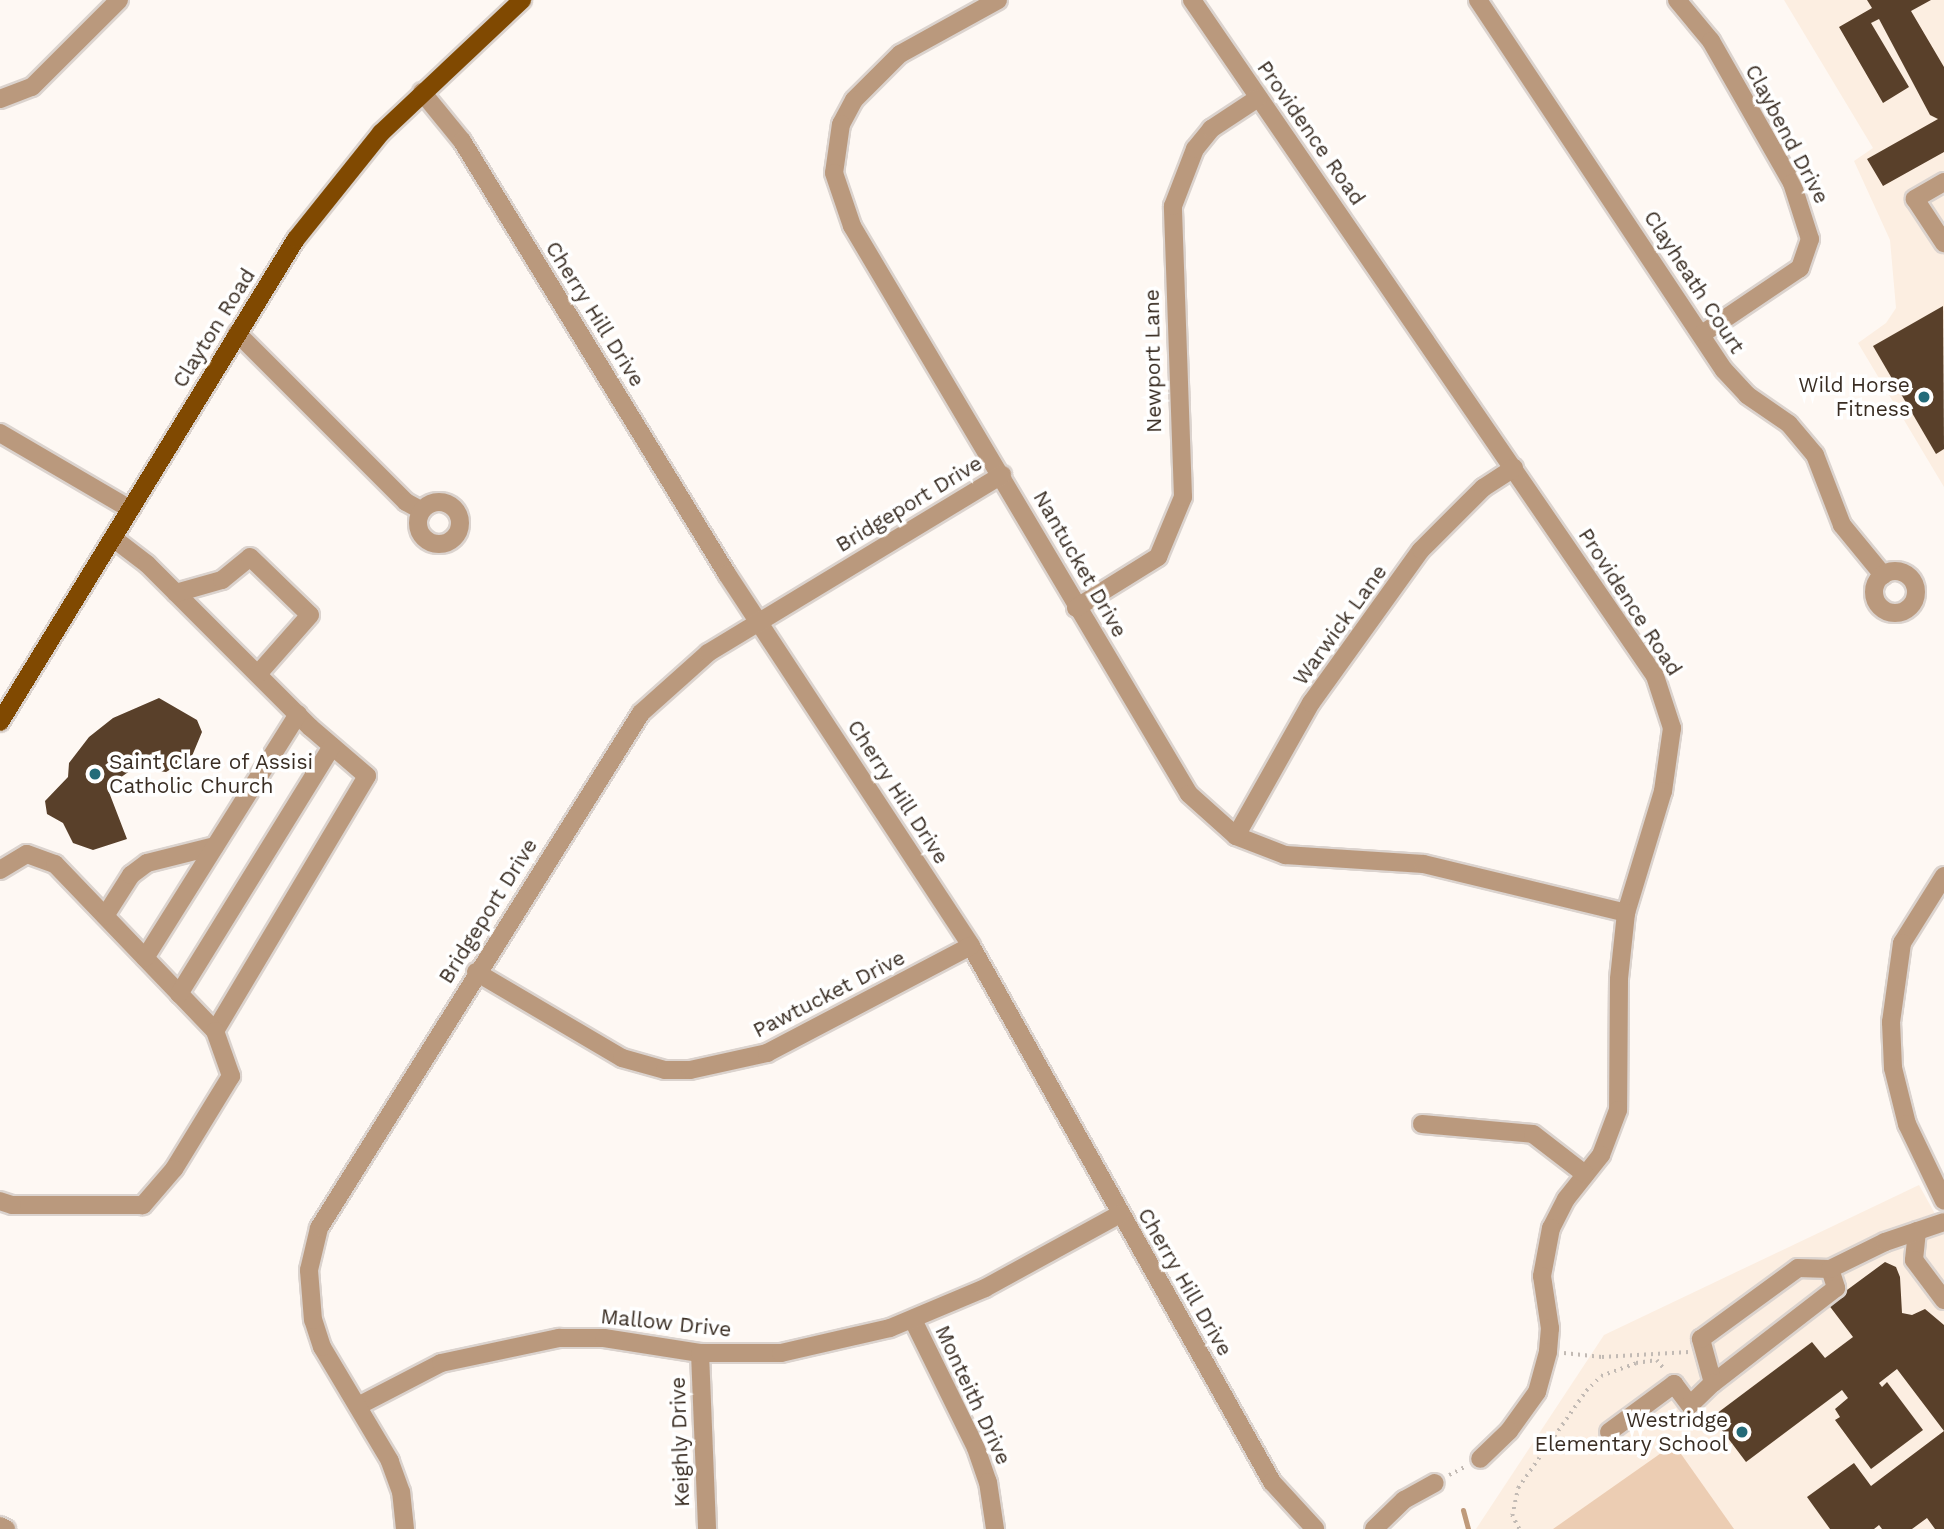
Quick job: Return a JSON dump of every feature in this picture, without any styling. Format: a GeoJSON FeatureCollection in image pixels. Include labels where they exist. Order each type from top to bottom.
{"type":"FeatureCollection","features":[{"type":"Feature","properties":{"kind":"main road","name":"Clayton Road"},"geometry":{"type":"LineString","coordinates":[[0,722],[237,333],[335,187],[422,92],[522,0]]}},
{"type":"Feature","properties":{"kind":"street"},"geometry":{"type":"LineString","coordinates":[[0,99],[32,87],[119,0]]}},
{"type":"Feature","properties":{"kind":"street","name":"Nantucket Drive"},"geometry":{"type":"LineString","coordinates":[[998,0],[900,54],[853,100],[841,124],[834,173],[852,226],[1002,475],[1076,608],[1189,794],[1236,836],[1284,855],[1451,868],[1626,913]]}},
{"type":"Feature","properties":{"kind":"street","name":"Providence Road"},"geometry":{"type":"LineString","coordinates":[[1192,0],[1655,676],[1666,700],[1671,751],[1626,913],[1619,979],[1618,1110],[1601,1155],[1551,1227],[1544,1251],[1548,1352],[1537,1392],[1523,1415],[1480,1459]]}},
{"type":"Feature","properties":{"kind":"street","name":"Clayheath Court"},"geometry":{"type":"LineString","coordinates":[[1478,0],[1734,382],[1789,424],[1815,455],[1842,525],[1883,575]]}},
{"type":"Feature","properties":{"kind":"street","name":"Claybend Drive"},"geometry":{"type":"LineString","coordinates":[[1677,0],[1711,41],[1792,183],[1811,239],[1800,268],[1702,334]]}},
{"type":"Feature","properties":{"kind":"street","name":"Cherry Hill Drive"},"geometry":{"type":"LineString","coordinates":[[422,92],[462,141],[758,621],[971,946],[1272,1482],[1315,1529]]}},
{"type":"Feature","properties":{"kind":"street","name":"Newport Lane"},"geometry":{"type":"LineString","coordinates":[[1076,608],[1157,557],[1183,497],[1173,206],[1195,149],[1212,128],[1258,98]]}},
{"type":"Feature","properties":{"kind":"street"},"geometry":{"type":"LineString","coordinates":[[1944,182],[1915,200],[1944,243]]}},
{"type":"Feature","properties":{"kind":"street"},"geometry":{"type":"LineString","coordinates":[[237,333],[406,502],[422,511]]}},
{"type":"Feature","properties":{"kind":"street"},"geometry":{"type":"LineString","coordinates":[[0,433],[131,509]]}},
{"type":"Feature","properties":{"kind":"street","name":"Warwick Lane"},"geometry":{"type":"LineString","coordinates":[[1236,836],[1311,703],[1421,550],[1483,488],[1514,468]]}},
{"type":"Feature","properties":{"kind":"street","name":"Bridgeport Drive"},"geometry":{"type":"LineString","coordinates":[[405,1529],[401,1492],[390,1461],[322,1347],[313,1320],[309,1270],[319,1228],[476,972],[641,713],[708,653],[1002,475]]}},
{"type":"Feature","properties":{"kind":"street"},"geometry":{"type":"LineString","coordinates":[[113,538],[176,593],[304,721],[367,776],[215,1031]]}},
{"type":"Feature","properties":{"kind":"street"},"geometry":{"type":"LineString","coordinates":[[176,593],[222,580],[250,556],[310,615],[258,674]]}},
{"type":"Feature","properties":{"kind":"street"},"geometry":{"type":"LineString","coordinates":[[145,958],[215,846],[304,721]]}},
{"type":"Feature","properties":{"kind":"street"},"geometry":{"type":"LineString","coordinates":[[179,994],[332,746]]}},
{"type":"Feature","properties":{"kind":"street"},"geometry":{"type":"LineString","coordinates":[[105,916],[131,875],[147,863],[215,846]]}},
{"type":"Feature","properties":{"kind":"street"},"geometry":{"type":"LineString","coordinates":[[0,870],[27,854],[55,864],[215,1031],[231,1076],[174,1170],[143,1205],[12,1205],[0,1201]]}},
{"type":"Feature","properties":{"kind":"street"},"geometry":{"type":"LineString","coordinates":[[1944,876],[1902,943],[1891,1022],[1893,1069],[1907,1124],[1944,1201]]}},
{"type":"Feature","properties":{"kind":"street","name":"Pawtucket Drive"},"geometry":{"type":"LineString","coordinates":[[476,972],[622,1058],[664,1070],[690,1069],[767,1054],[971,946]]}},
{"type":"Feature","properties":{"kind":"street"},"geometry":{"type":"LineString","coordinates":[[1422,1125],[1533,1134],[1586,1174]]}},
{"type":"Feature","properties":{"kind":"street","name":"Mallow Drive"},"geometry":{"type":"LineString","coordinates":[[358,1406],[441,1363],[527,1343],[604,1338],[699,1353],[781,1353],[914,1322],[1120,1214]]}},
{"type":"Feature","properties":{"kind":"street"},"geometry":{"type":"LineString","coordinates":[[1713,1383],[1702,1339],[1798,1268],[1830,1269],[1917,1231],[1944,1223]]}},
{"type":"Feature","properties":{"kind":"street"},"geometry":{"type":"LineString","coordinates":[[1917,1231],[1914,1260],[1944,1300]]}},
{"type":"Feature","properties":{"kind":"street"},"geometry":{"type":"LineString","coordinates":[[1609,1433],[1674,1384],[1690,1405],[1713,1383],[1836,1288],[1830,1269]]}},
{"type":"Feature","properties":{"kind":"street","name":"Monteith Drive"},"geometry":{"type":"LineString","coordinates":[[914,1322],[976,1448],[988,1482],[995,1529]]}},
{"type":"Feature","properties":{"kind":"street","name":"Keighly Drive"},"geometry":{"type":"LineString","coordinates":[[699,1353],[707,1529]]}},
{"type":"Feature","properties":{"kind":"street"},"geometry":{"type":"LineString","coordinates":[[1374,1529],[1404,1500],[1435,1483]]}},
{"type":"Feature","properties":{"kind":"street"},"geometry":{"type":"LineString","coordinates":[[0,1526],[6,1529]]}},
{"type":"Feature","properties":{"kind":"path"},"geometry":{"type":"LineString","coordinates":[[1548,1352],[1602,1357],[1697,1351]]}},
{"type":"Feature","properties":{"kind":"path"},"geometry":{"type":"LineString","coordinates":[[1519,1529],[1512,1516],[1518,1488],[1586,1391],[1601,1376],[1636,1363],[1657,1360],[1667,1374]]}},
{"type":"Feature","properties":{"kind":"shaded area"},"geometry":{"type":"Polygon","coordinates":[[[1784,0],[1944,0],[1944,487],[1858,343],[1886,323],[1896,308],[1890,240],[1854,161],[1873,148],[1784,0]]]}},
{"type":"Feature","properties":{"kind":"shaded area","name":"Westridge Elementary School"},"geometry":{"type":"Polygon","coordinates":[[[1919,1185],[1944,1230],[1944,1529],[1476,1529],[1604,1335],[1919,1185]]]}},
{"type":"Feature","properties":{"kind":"shaded area"},"geometry":{"type":"Polygon","coordinates":[[[1674,1444],[1734,1529],[1553,1529],[1674,1444]]]}},
{"type":"Feature","properties":{"kind":"building"},"geometry":{"type":"Polygon","coordinates":[[[1867,0],[1931,0],[1911,11],[1944,67],[1944,152],[1883,186],[1867,159],[1938,119],[1930,115],[1879,19],[1871,23],[1909,87],[1883,103],[1839,27],[1872,8],[1867,0]]]}},
{"type":"Feature","properties":{"kind":"building","name":"Wild Horse Fitness"},"geometry":{"type":"Polygon","coordinates":[[[1943,306],[1944,449],[1936,454],[1873,346],[1943,306]]]}},
{"type":"Feature","properties":{"kind":"building","name":"Saint Clare of Assisi Catholic Church"},"geometry":{"type":"Polygon","coordinates":[[[159,698],[197,720],[202,732],[192,756],[166,772],[151,770],[144,761],[107,787],[127,839],[93,850],[73,843],[63,823],[47,814],[45,801],[68,777],[69,763],[89,737],[113,718],[159,698]]]}},
{"type":"Feature","properties":{"kind":"building"},"geometry":{"type":"Polygon","coordinates":[[[1885,1262],[1896,1267],[1900,1277],[1902,1313],[1912,1315],[1925,1309],[1944,1325],[1944,1431],[1897,1369],[1879,1383],[1882,1387],[1887,1382],[1923,1430],[1871,1469],[1835,1420],[1840,1417],[1835,1409],[1848,1398],[1842,1390],[1746,1462],[1712,1417],[1812,1342],[1825,1358],[1853,1337],[1828,1304],[1885,1262]]]}},
{"type":"Feature","properties":{"kind":"building"},"geometry":{"type":"Polygon","coordinates":[[[1944,1431],[1944,1529],[1935,1529],[1927,1518],[1912,1529],[1882,1529],[1879,1525],[1874,1529],[1830,1529],[1807,1497],[1854,1463],[1871,1486],[1944,1431]]]}},
{"type":"Feature","properties":{"kind":"waterway"},"geometry":{"type":"LineString","coordinates":[[1463,1510],[1468,1529]]}},
{"type":"Feature","properties":{"kind":"place","name":"Wild Horse Fitness"},"geometry":{"type":"Point","coordinates":[1924,397]}},
{"type":"Feature","properties":{"kind":"place","name":"Saint Clare of Assisi Catholic Church"},"geometry":{"type":"Point","coordinates":[95,774]}},
{"type":"Feature","properties":{"kind":"place","name":"Westridge Elementary School"},"geometry":{"type":"Point","coordinates":[1742,1432]}}]}
